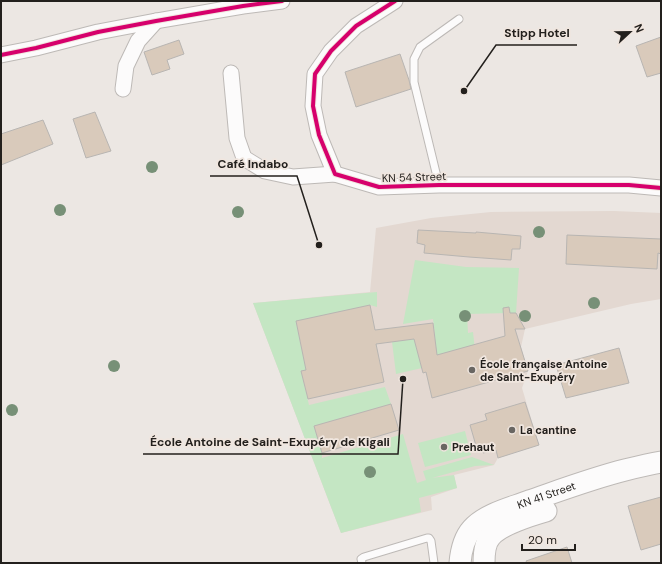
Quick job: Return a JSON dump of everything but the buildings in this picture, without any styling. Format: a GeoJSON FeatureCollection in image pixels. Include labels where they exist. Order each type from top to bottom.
{"type":"FeatureCollection","features":[{"type":"Feature","properties":{"kind":"main road","name":"KN 41 Street"},"geometry":{"type":"LineString","coordinates":[[460,563],[466,537],[472,528],[485,519],[502,511],[574,485],[625,470],[661,463]]}},
{"type":"Feature","properties":{"kind":"main road","name":"KN 41 Street"},"geometry":{"type":"LineString","coordinates":[[484,563],[484,554],[487,543],[490,536],[496,531],[523,519],[631,480],[661,463]]}},
{"type":"Feature","properties":{"kind":"street"},"geometry":{"type":"LineString","coordinates":[[1,55],[36,48],[98,32],[229,8],[282,1]]}},
{"type":"Feature","properties":{"kind":"street"},"geometry":{"type":"LineString","coordinates":[[231,73],[237,138],[244,158],[265,171],[293,177],[335,174],[319,135],[313,106],[316,74],[331,51],[356,26],[396,1]]}},
{"type":"Feature","properties":{"kind":"street"},"geometry":{"type":"LineString","coordinates":[[123,90],[126,66],[138,41],[156,21]]}},
{"type":"Feature","properties":{"kind":"street","name":"KN 54 Street"},"geometry":{"type":"LineString","coordinates":[[335,174],[379,187],[439,184],[629,185],[661,188]]}},
{"type":"Feature","properties":{"kind":"lane"},"geometry":{"type":"LineString","coordinates":[[439,184],[414,82],[414,59],[420,47],[459,19]]}},
{"type":"Feature","properties":{"kind":"lane"},"geometry":{"type":"LineString","coordinates":[[362,563],[361,560],[364,557],[427,538],[431,541],[434,563]]}},
{"type":"Feature","properties":{"kind":"shaded area"},"geometry":{"type":"Polygon","coordinates":[[[614,211],[661,213],[661,299],[631,304],[525,329],[521,347],[528,371],[522,388],[539,445],[498,458],[494,465],[454,475],[457,488],[431,497],[432,510],[341,533],[253,303],[370,292],[376,228],[431,218],[491,212],[614,211]]]}},
{"type":"Feature","properties":{"kind":"green space"},"geometry":{"type":"Polygon","coordinates":[[[415,260],[466,267],[519,268],[516,313],[467,314],[468,333],[473,332],[475,350],[420,360],[422,368],[396,374],[392,342],[435,336],[433,319],[403,324],[415,260]]]}},
{"type":"Feature","properties":{"kind":"green space"},"geometry":{"type":"Polygon","coordinates":[[[377,292],[377,307],[370,305],[296,322],[302,351],[374,333],[378,354],[301,371],[309,405],[385,387],[391,404],[314,426],[322,453],[322,458],[403,434],[417,483],[426,480],[423,471],[472,457],[494,465],[475,466],[432,478],[454,475],[457,488],[419,498],[421,512],[341,533],[253,303],[377,292]]]}},
{"type":"Feature","properties":{"kind":"green space","name":"Prehaut"},"geometry":{"type":"Polygon","coordinates":[[[465,431],[471,455],[425,467],[418,443],[465,431]]]}},
{"type":"Feature","properties":{"kind":"cycle path"},"geometry":{"type":"LineString","coordinates":[[1,55],[36,48],[98,32],[243,6],[282,1]]}},
{"type":"Feature","properties":{"kind":"cycle path"},"geometry":{"type":"LineString","coordinates":[[395,1],[356,26],[331,51],[315,74],[313,106],[319,135],[335,174],[379,187],[439,185],[629,185],[661,188]]}},
{"type":"Feature","properties":{"kind":"place","name":"Stipp Hotel"},"geometry":{"type":"Point","coordinates":[464,91]}},
{"type":"Feature","properties":{"kind":"place","name":"Café Indabo"},"geometry":{"type":"Point","coordinates":[319,245]}},
{"type":"Feature","properties":{"kind":"place","name":"École française Antoine de Saint-Exupéry"},"geometry":{"type":"Point","coordinates":[472,370]}},
{"type":"Feature","properties":{"kind":"place","name":"École Antoine de Saint-Exupéry de Kigali"},"geometry":{"type":"Point","coordinates":[403,379]}},
{"type":"Feature","properties":{"kind":"place","name":"La cantine"},"geometry":{"type":"Point","coordinates":[512,430]}},
{"type":"Feature","properties":{"kind":"place","name":"Prehaut"},"geometry":{"type":"Point","coordinates":[444,447]}}]}
